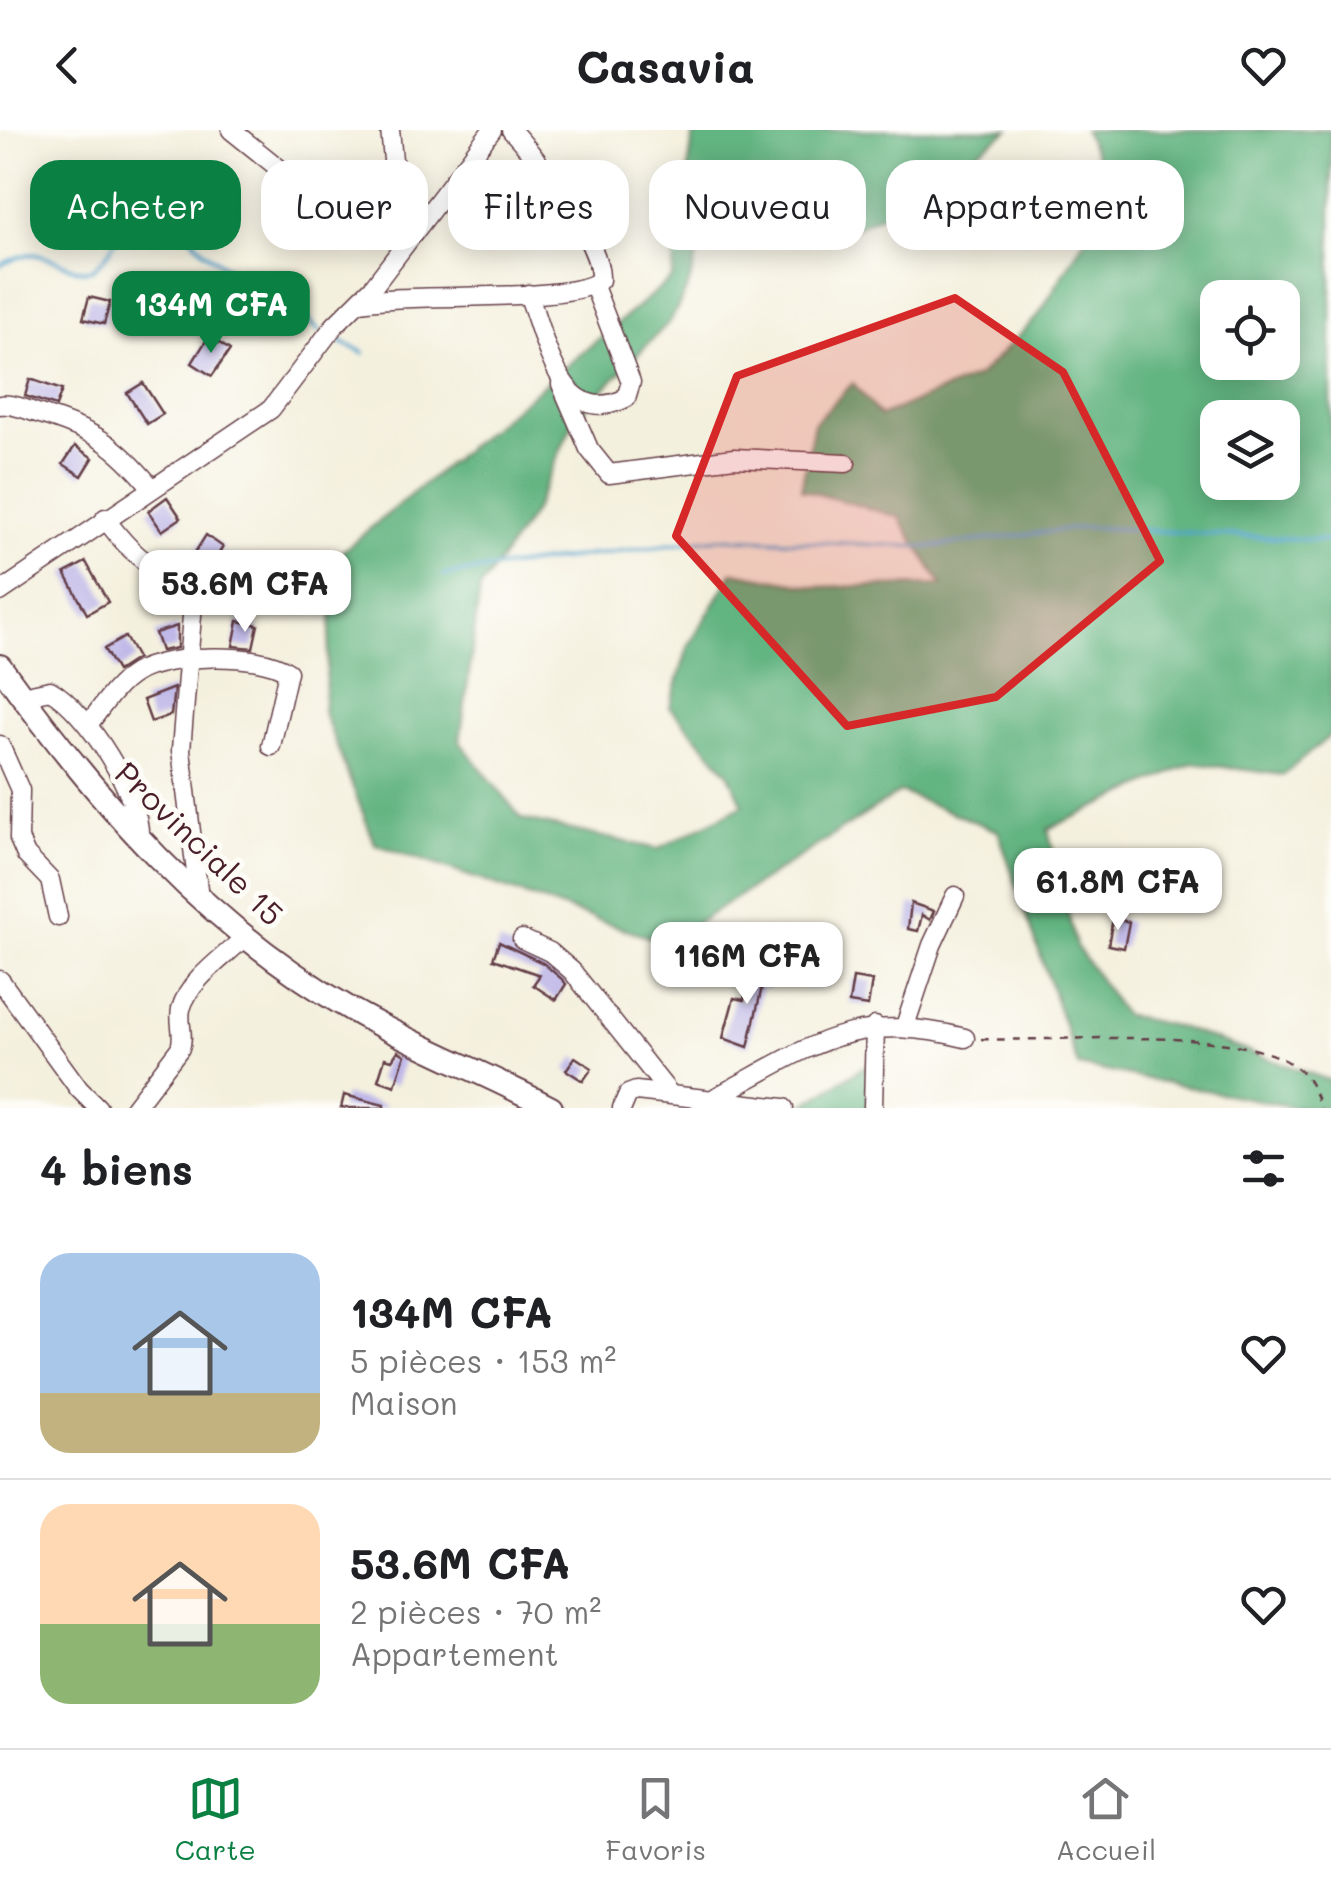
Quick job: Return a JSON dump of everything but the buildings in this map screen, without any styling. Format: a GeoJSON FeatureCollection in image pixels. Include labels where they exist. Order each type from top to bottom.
{"type":"FeatureCollection","features":[{"type":"Feature","properties":{"kind":"main road","name":"Provinciale 15"},"geometry":{"type":"LineString","coordinates":[[0,666],[86,782],[244,938],[350,1009],[551,1108]]}},
{"type":"Feature","properties":{"kind":"street"},"geometry":{"type":"LineString","coordinates":[[231,130],[268,160]]}},
{"type":"Feature","properties":{"kind":"street"},"geometry":{"type":"LineString","coordinates":[[390,130],[394,160]]}},
{"type":"Feature","properties":{"kind":"street"},"geometry":{"type":"LineString","coordinates":[[428,207],[492,130]]}},
{"type":"Feature","properties":{"kind":"street"},"geometry":{"type":"LineString","coordinates":[[510,130],[546,174],[586,238],[600,271],[594,286],[631,387],[620,401],[595,406],[561,384]]}},
{"type":"Feature","properties":{"kind":"street"},"geometry":{"type":"LineString","coordinates":[[0,592],[105,518],[255,423],[294,383],[334,326],[361,302],[395,250]]}},
{"type":"Feature","properties":{"kind":"street"},"geometry":{"type":"LineString","coordinates":[[361,302],[528,294],[594,286]]}},
{"type":"Feature","properties":{"kind":"street"},"geometry":{"type":"LineString","coordinates":[[528,294],[589,450],[609,474],[734,458],[846,463]]}},
{"type":"Feature","properties":{"kind":"street"},"geometry":{"type":"LineString","coordinates":[[0,405],[22,408],[97,433],[118,449],[152,488]]}},
{"type":"Feature","properties":{"kind":"street"},"geometry":{"type":"LineString","coordinates":[[105,518],[142,558],[158,571],[189,584],[194,591],[181,750],[199,897]]}},
{"type":"Feature","properties":{"kind":"street"},"geometry":{"type":"LineString","coordinates":[[88,726],[122,683],[138,671],[188,658],[236,659],[285,669],[288,676],[271,746]]}},
{"type":"Feature","properties":{"kind":"street"},"geometry":{"type":"LineString","coordinates":[[22,696],[50,690],[88,726],[134,809],[140,839]]}},
{"type":"Feature","properties":{"kind":"street"},"geometry":{"type":"LineString","coordinates":[[0,746],[18,779],[19,839],[26,855],[50,880],[58,916]]}},
{"type":"Feature","properties":{"kind":"street"},"geometry":{"type":"LineString","coordinates":[[905,1026],[932,945],[955,896]]}},
{"type":"Feature","properties":{"kind":"street"},"geometry":{"type":"LineString","coordinates":[[134,1108],[180,1048],[184,1038],[180,1022],[187,996],[244,938]]}},
{"type":"Feature","properties":{"kind":"street"},"geometry":{"type":"LineString","coordinates":[[522,939],[550,952],[572,970],[670,1094]]}},
{"type":"Feature","properties":{"kind":"street"},"geometry":{"type":"LineString","coordinates":[[0,980],[79,1089],[98,1108]]}},
{"type":"Feature","properties":{"kind":"street"},"geometry":{"type":"LineString","coordinates":[[872,1108],[876,1026]]}},
{"type":"Feature","properties":{"kind":"street"},"geometry":{"type":"LineString","coordinates":[[716,1097],[842,1032],[905,1026],[964,1038]]}},
{"type":"Feature","properties":{"kind":"street"},"geometry":{"type":"LineString","coordinates":[[622,1108],[628,1094],[636,1091],[716,1097],[784,1108]]}},
{"type":"Feature","properties":{"kind":"path"},"geometry":{"type":"LineString","coordinates":[[964,1038],[1184,1040],[1264,1053],[1297,1067],[1321,1108]]}},
{"type":"Feature","properties":{"kind":"highlighted area"},"geometry":{"type":"Polygon","coordinates":[[[955,298],[1063,372],[1160,561],[996,697],[847,726],[676,536],[737,376],[955,298]]]}},
{"type":"Feature","properties":{"kind":"green space"},"geometry":{"type":"Polygon","coordinates":[[[694,130],[1009,130],[966,160],[886,160],[886,212],[866,222],[866,160],[690,160],[694,130]]]}},
{"type":"Feature","properties":{"kind":"green space"},"geometry":{"type":"Polygon","coordinates":[[[1084,130],[1331,130],[1331,735],[1283,775],[1193,763],[1048,829],[1076,946],[1124,1015],[1179,1027],[1331,1081],[1331,1108],[1299,1108],[1078,1066],[998,831],[900,792],[666,943],[375,844],[323,711],[337,556],[672,278],[676,250],[699,250],[688,287],[671,320],[574,420],[533,513],[480,589],[460,742],[522,819],[658,849],[743,805],[728,772],[670,707],[688,647],[733,572],[815,587],[942,585],[899,517],[801,489],[814,423],[853,383],[880,416],[979,376],[1038,316],[1078,250],[1184,250],[1184,160],[1098,160],[1084,130]]]}},
{"type":"Feature","properties":{"kind":"green space"},"geometry":{"type":"Polygon","coordinates":[[[873,1061],[878,1108],[799,1108],[873,1061]]]}},
{"type":"Feature","properties":{"kind":"waterway"},"geometry":{"type":"LineString","coordinates":[[0,265],[33,254],[89,270],[106,256],[116,240],[107,215],[110,208],[177,220],[204,251],[243,281],[280,296],[320,331]]}},
{"type":"Feature","properties":{"kind":"waterway"},"geometry":{"type":"LineString","coordinates":[[333,338],[364,353]]}},
{"type":"Feature","properties":{"kind":"waterway"},"geometry":{"type":"LineString","coordinates":[[443,575],[719,538],[929,547],[1087,527],[1331,541]]}}]}
